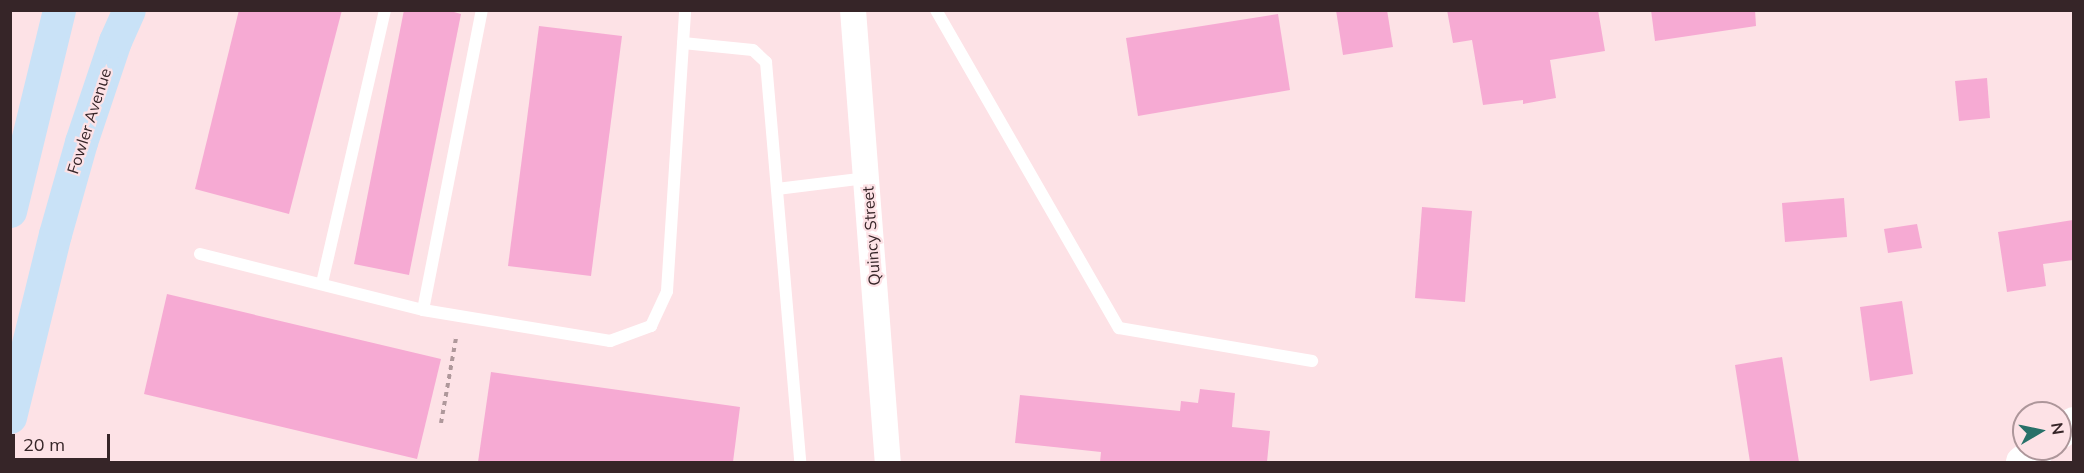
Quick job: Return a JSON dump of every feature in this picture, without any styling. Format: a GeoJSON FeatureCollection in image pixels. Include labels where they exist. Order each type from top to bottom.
{"type":"FeatureCollection","features":[{"type":"Feature","properties":{"kind":"main road"},"geometry":{"type":"LineString","coordinates":[[10,211],[59,10]]}},
{"type":"Feature","properties":{"kind":"main road","name":"Fowler Avenue"},"geometry":{"type":"LineString","coordinates":[[10,417],[55,234],[81,142],[115,41],[129,10]]}},
{"type":"Feature","properties":{"kind":"street","name":"Quincy Street"},"geometry":{"type":"LineString","coordinates":[[853,10],[888,462]]}},
{"type":"Feature","properties":{"kind":"lane"},"geometry":{"type":"LineString","coordinates":[[322,284],[385,10]]}},
{"type":"Feature","properties":{"kind":"lane"},"geometry":{"type":"LineString","coordinates":[[423,310],[482,10]]}},
{"type":"Feature","properties":{"kind":"lane"},"geometry":{"type":"LineString","coordinates":[[200,254],[423,310],[610,341],[651,326],[667,291],[685,10]]}},
{"type":"Feature","properties":{"kind":"lane"},"geometry":{"type":"LineString","coordinates":[[936,10],[1119,328],[1312,361]]}},
{"type":"Feature","properties":{"kind":"lane"},"geometry":{"type":"LineString","coordinates":[[683,44],[753,50],[766,62],[800,462]]}},
{"type":"Feature","properties":{"kind":"lane"},"geometry":{"type":"LineString","coordinates":[[777,189],[867,178]]}},
{"type":"Feature","properties":{"kind":"path"},"geometry":{"type":"LineString","coordinates":[[441,423],[460,316]]}},
{"type":"Feature","properties":{"kind":"building"},"geometry":{"type":"Polygon","coordinates":[[[239,10],[342,10],[289,214],[195,189],[239,10]]]}},
{"type":"Feature","properties":{"kind":"building"},"geometry":{"type":"Polygon","coordinates":[[[404,10],[447,10],[461,14],[409,275],[354,264],[404,10]]]}},
{"type":"Feature","properties":{"kind":"building"},"geometry":{"type":"Polygon","coordinates":[[[1336,10],[1387,10],[1393,47],[1343,55],[1336,10]]]}},
{"type":"Feature","properties":{"kind":"building"},"geometry":{"type":"Polygon","coordinates":[[[1447,10],[1598,10],[1605,51],[1550,60],[1556,98],[1523,104],[1523,100],[1483,105],[1472,40],[1453,43],[1447,10]]]}},
{"type":"Feature","properties":{"kind":"building"},"geometry":{"type":"Polygon","coordinates":[[[1651,10],[1755,10],[1756,26],[1655,41],[1651,10]]]}},
{"type":"Feature","properties":{"kind":"building"},"geometry":{"type":"Polygon","coordinates":[[[1278,14],[1290,90],[1138,116],[1126,38],[1278,14]]]}},
{"type":"Feature","properties":{"kind":"building"},"geometry":{"type":"Polygon","coordinates":[[[539,26],[622,36],[591,276],[508,266],[539,26]]]}},
{"type":"Feature","properties":{"kind":"building"},"geometry":{"type":"Polygon","coordinates":[[[1987,78],[1990,118],[1959,121],[1955,81],[1987,78]]]}},
{"type":"Feature","properties":{"kind":"building"},"geometry":{"type":"Polygon","coordinates":[[[1844,198],[1847,237],[1785,242],[1782,203],[1844,198]]]}},
{"type":"Feature","properties":{"kind":"building"},"geometry":{"type":"Polygon","coordinates":[[[1422,207],[1472,211],[1465,302],[1415,298],[1422,207]]]}},
{"type":"Feature","properties":{"kind":"building"},"geometry":{"type":"Polygon","coordinates":[[[2073,220],[2073,260],[2043,264],[2046,286],[2007,292],[1998,232],[2073,220]]]}},
{"type":"Feature","properties":{"kind":"building"},"geometry":{"type":"Polygon","coordinates":[[[1917,224],[1922,248],[1888,253],[1884,229],[1917,224]]]}},
{"type":"Feature","properties":{"kind":"building"},"geometry":{"type":"Polygon","coordinates":[[[167,294],[441,359],[417,459],[144,394],[167,294]]]}},
{"type":"Feature","properties":{"kind":"building"},"geometry":{"type":"Polygon","coordinates":[[[1902,301],[1913,374],[1870,381],[1860,307],[1902,301]]]}},
{"type":"Feature","properties":{"kind":"building"},"geometry":{"type":"Polygon","coordinates":[[[1782,357],[1799,462],[1750,462],[1735,365],[1782,357]]]}},
{"type":"Feature","properties":{"kind":"building"},"geometry":{"type":"Polygon","coordinates":[[[491,372],[740,407],[733,462],[478,462],[491,372]]]}},
{"type":"Feature","properties":{"kind":"building"},"geometry":{"type":"Polygon","coordinates":[[[1200,389],[1235,393],[1232,427],[1270,431],[1267,462],[1100,462],[1101,452],[1015,443],[1020,395],[1180,411],[1181,401],[1198,403],[1200,389]]]}}]}
